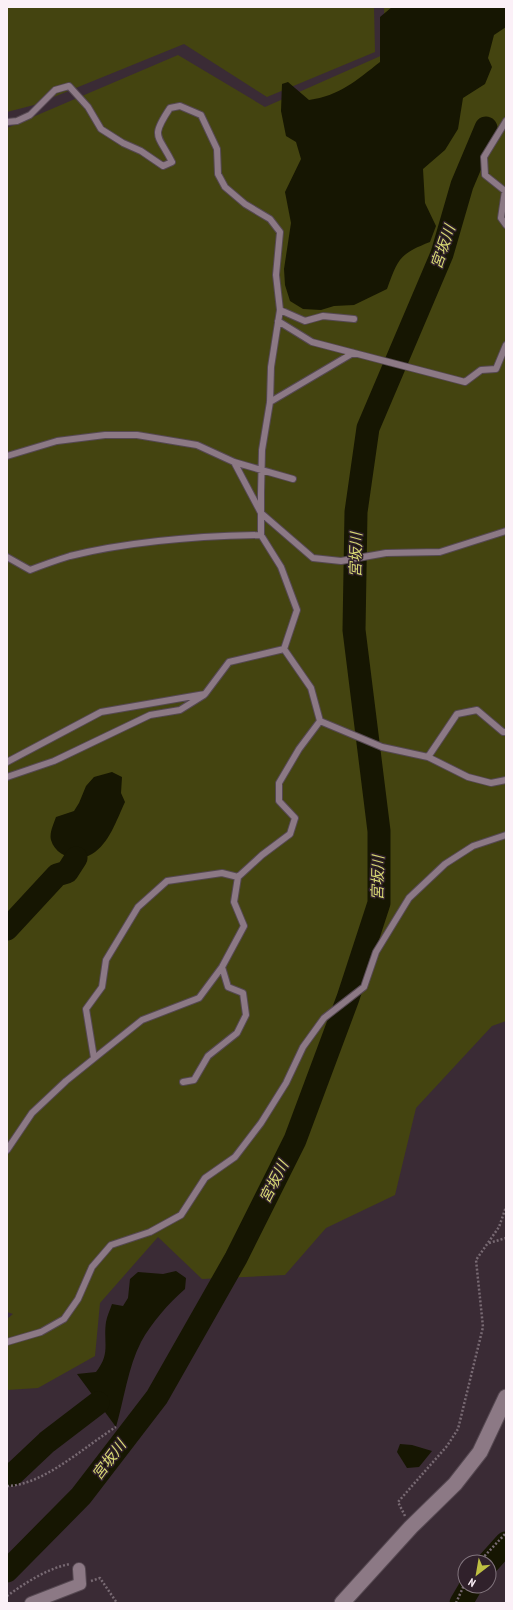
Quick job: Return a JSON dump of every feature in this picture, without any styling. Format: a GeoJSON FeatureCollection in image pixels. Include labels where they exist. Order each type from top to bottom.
{"type":"FeatureCollection","features":[{"type":"Feature","properties":{"kind":"street"},"geometry":{"type":"LineString","coordinates":[[342,1603],[411,1527],[455,1484],[480,1452],[506,1397]]}},
{"type":"Feature","properties":{"kind":"street"},"geometry":{"type":"LineString","coordinates":[[31,1603],[80,1584],[76,1566]]}},
{"type":"Feature","properties":{"kind":"lane"},"geometry":{"type":"LineString","coordinates":[[7,122],[17,121],[30,115],[55,90],[69,86],[88,107],[101,129],[141,151],[163,166],[172,162],[158,138],[159,124],[170,108],[180,106],[201,115],[217,149],[218,174],[225,187],[245,204],[270,218],[280,232],[276,275],[280,310],[271,367],[270,402],[262,450],[261,535],[281,567],[297,610],[284,650]]}},
{"type":"Feature","properties":{"kind":"lane"},"geometry":{"type":"LineString","coordinates":[[506,121],[484,157],[485,175],[505,191],[501,218],[506,225]]}},
{"type":"Feature","properties":{"kind":"lane"},"geometry":{"type":"LineString","coordinates":[[280,310],[305,321],[323,316],[354,319]]}},
{"type":"Feature","properties":{"kind":"lane"},"geometry":{"type":"LineString","coordinates":[[278,320],[312,342],[465,382],[481,370],[496,369],[506,345]]}},
{"type":"Feature","properties":{"kind":"lane"},"geometry":{"type":"LineString","coordinates":[[270,402],[353,353]]}},
{"type":"Feature","properties":{"kind":"lane"},"geometry":{"type":"LineString","coordinates":[[7,456],[57,440],[105,435],[137,435],[197,445],[234,462],[261,468],[293,479]]}},
{"type":"Feature","properties":{"kind":"lane"},"geometry":{"type":"LineString","coordinates":[[234,462],[261,513],[313,558],[341,561],[386,553],[440,552],[506,531]]}},
{"type":"Feature","properties":{"kind":"lane"},"geometry":{"type":"LineString","coordinates":[[7,557],[30,570],[70,556],[120,546],[222,536],[261,535]]}},
{"type":"Feature","properties":{"kind":"lane"},"geometry":{"type":"LineString","coordinates":[[7,777],[54,761],[150,715],[180,710],[206,694],[229,662],[284,650]]}},
{"type":"Feature","properties":{"kind":"lane"},"geometry":{"type":"LineString","coordinates":[[284,650],[311,688],[320,721]]}},
{"type":"Feature","properties":{"kind":"lane"},"geometry":{"type":"LineString","coordinates":[[7,762],[101,712],[206,694]]}},
{"type":"Feature","properties":{"kind":"lane"},"geometry":{"type":"LineString","coordinates":[[428,757],[458,714],[477,710],[504,732],[506,732]]}},
{"type":"Feature","properties":{"kind":"lane"},"geometry":{"type":"LineString","coordinates":[[320,721],[382,746],[428,757],[468,777],[490,783],[506,780]]}},
{"type":"Feature","properties":{"kind":"lane"},"geometry":{"type":"LineString","coordinates":[[7,1150],[32,1113],[66,1081],[142,1020],[199,998],[222,967],[244,926],[234,902],[238,877],[262,855],[290,834],[295,818],[279,800],[280,783],[299,749],[320,721]]}},
{"type":"Feature","properties":{"kind":"lane"},"geometry":{"type":"LineString","coordinates":[[7,1342],[41,1332],[64,1319],[78,1299],[92,1267],[111,1245],[150,1232],[181,1215],[205,1178],[235,1157],[260,1123],[286,1083],[303,1047],[324,1018],[364,987],[376,952],[409,898],[445,864],[468,849],[506,835]]}},
{"type":"Feature","properties":{"kind":"lane"},"geometry":{"type":"LineString","coordinates":[[94,1058],[86,1009],[102,987],[106,960],[138,906],[167,881],[222,873],[238,877]]}},
{"type":"Feature","properties":{"kind":"lane"},"geometry":{"type":"LineString","coordinates":[[183,1082],[194,1080],[208,1056],[237,1032],[246,1015],[243,993],[228,987],[222,967]]}},
{"type":"Feature","properties":{"kind":"path"},"geometry":{"type":"LineString","coordinates":[[411,1527],[398,1502],[447,1446],[458,1429],[483,1327],[476,1260],[499,1227],[506,1207]]}},
{"type":"Feature","properties":{"kind":"path"},"geometry":{"type":"LineString","coordinates":[[488,1243],[506,1238]]}},
{"type":"Feature","properties":{"kind":"path"},"geometry":{"type":"LineString","coordinates":[[7,1486],[16,1486],[40,1478],[95,1440],[116,1428]]}},
{"type":"Feature","properties":{"kind":"path"},"geometry":{"type":"LineString","coordinates":[[487,1554],[506,1534]]}},
{"type":"Feature","properties":{"kind":"path"},"geometry":{"type":"LineString","coordinates":[[7,1596],[22,1585],[59,1566],[76,1566]]}},
{"type":"Feature","properties":{"kind":"path"},"geometry":{"type":"LineString","coordinates":[[80,1584],[100,1578],[117,1603]]}},
{"type":"Feature","properties":{"kind":"shaded area"},"geometry":{"type":"Polygon","coordinates":[[[7,7],[374,7],[375,52],[267,97],[184,44],[34,105],[7,112],[7,7]]]}},
{"type":"Feature","properties":{"kind":"shaded area"},"geometry":{"type":"Polygon","coordinates":[[[384,7],[506,7],[506,1021],[492,1026],[416,1108],[395,1195],[326,1228],[285,1275],[202,1279],[158,1237],[100,1303],[95,1356],[38,1388],[7,1390],[7,1319],[13,1314],[7,1312],[7,128],[178,55],[265,107],[385,54],[384,7]]]}},
{"type":"Feature","properties":{"kind":"shaded area"},"geometry":{"type":"Polygon","coordinates":[[[392,7],[506,7],[506,27],[494,35],[488,58],[492,67],[485,84],[463,98],[458,129],[445,150],[423,169],[425,203],[436,226],[430,242],[412,250],[401,259],[397,264],[387,289],[354,305],[334,306],[321,310],[303,309],[290,301],[285,285],[284,269],[291,223],[285,192],[301,159],[296,142],[286,136],[281,111],[282,84],[288,82],[309,100],[330,95],[355,81],[380,62],[380,17],[392,7]]]}},
{"type":"Feature","properties":{"kind":"shaded area"},"geometry":{"type":"Polygon","coordinates":[[[112,772],[122,777],[121,793],[125,802],[108,838],[98,850],[86,857],[74,858],[62,854],[54,846],[51,840],[51,831],[56,817],[74,811],[86,786],[94,777],[112,772]]]}},
{"type":"Feature","properties":{"kind":"shaded area"},"geometry":{"type":"Polygon","coordinates":[[[176,1271],[186,1278],[185,1289],[172,1301],[150,1327],[141,1342],[129,1373],[116,1427],[77,1374],[96,1372],[101,1365],[106,1348],[105,1329],[108,1315],[112,1304],[123,1306],[128,1298],[130,1279],[138,1272],[163,1274],[176,1271]]]}},
{"type":"Feature","properties":{"kind":"shaded area"},"geometry":{"type":"Polygon","coordinates":[[[400,1444],[412,1445],[432,1451],[419,1467],[407,1468],[397,1452],[400,1444]]]}},
{"type":"Feature","properties":{"kind":"waterway","name":"宮坂川"},"geometry":{"type":"LineString","coordinates":[[7,1571],[81,1496],[157,1397],[236,1258],[295,1140],[348,998],[379,903],[379,831],[354,630],[356,512],[368,428],[442,254],[462,185],[486,128]]}},
{"type":"Feature","properties":{"kind":"waterway"},"geometry":{"type":"LineString","coordinates":[[7,929],[57,875],[67,872],[76,858]]}},
{"type":"Feature","properties":{"kind":"waterway"},"geometry":{"type":"LineString","coordinates":[[7,1474],[12,1475],[47,1442],[98,1403]]}},
{"type":"Feature","properties":{"kind":"waterway"},"geometry":{"type":"LineString","coordinates":[[496,1554],[506,1543]]}},
{"type":"Feature","properties":{"kind":"waterway"},"geometry":{"type":"LineString","coordinates":[[461,1603],[466,1594]]}}]}
